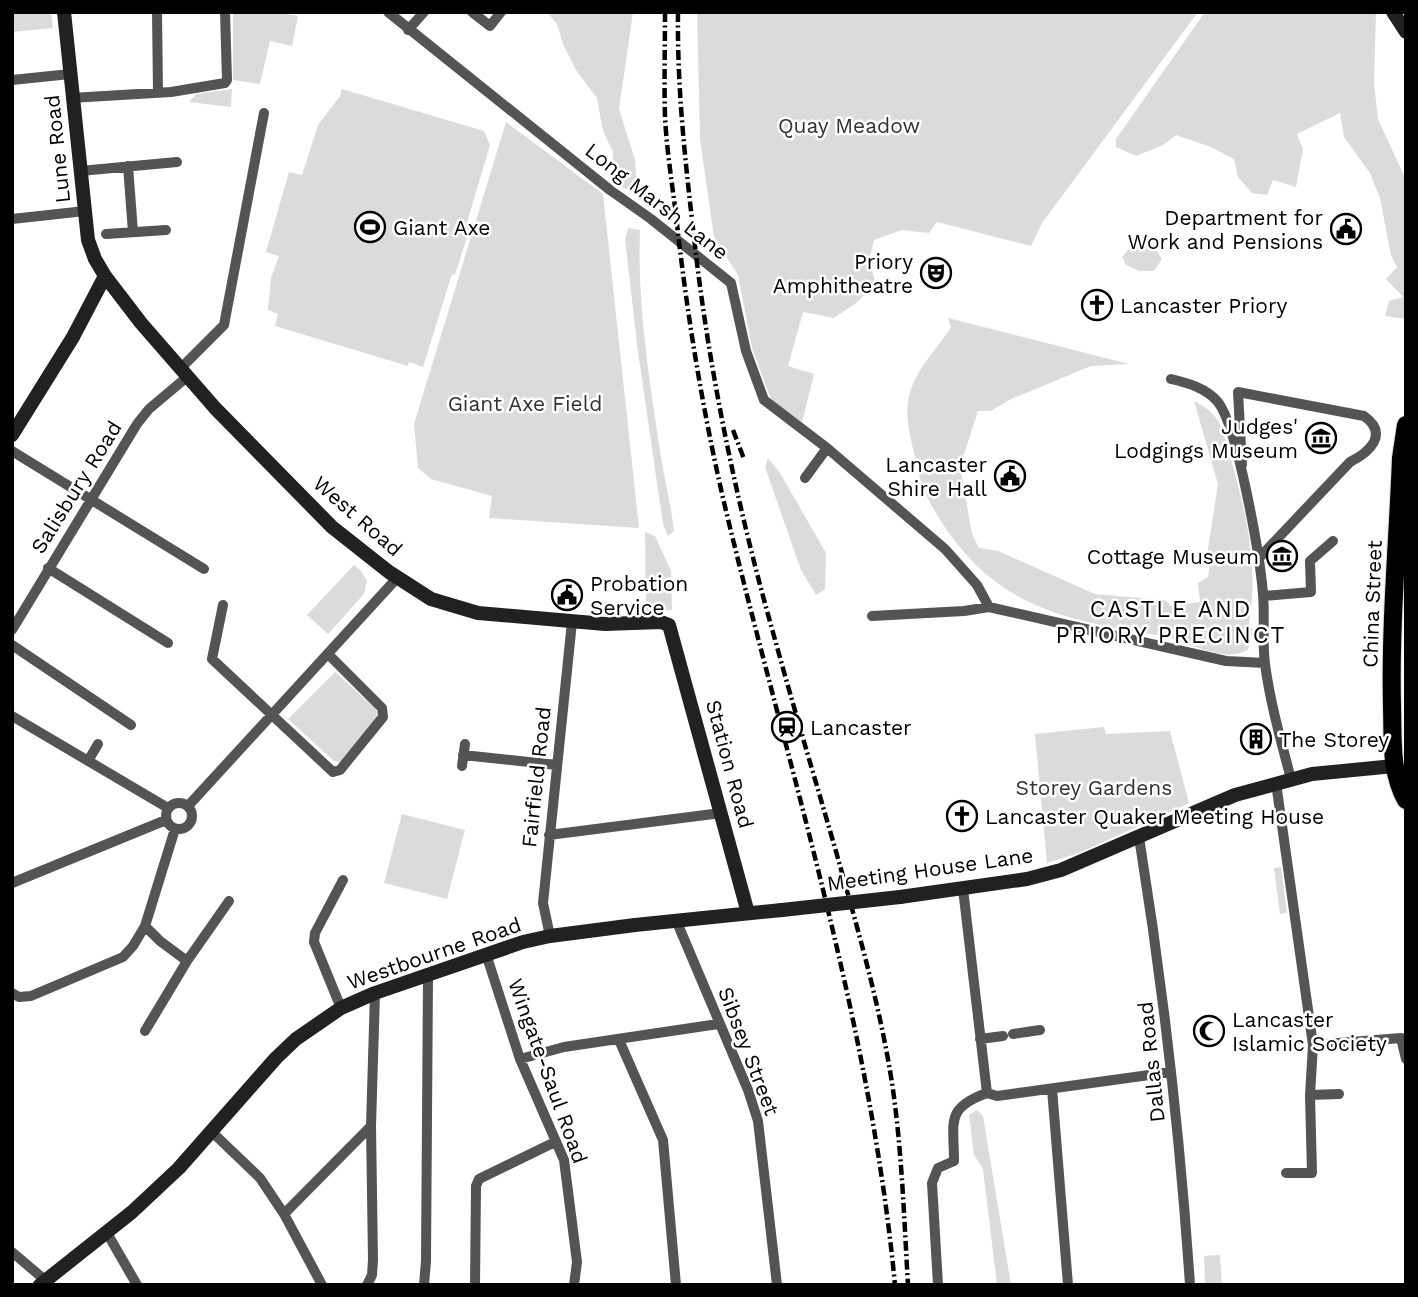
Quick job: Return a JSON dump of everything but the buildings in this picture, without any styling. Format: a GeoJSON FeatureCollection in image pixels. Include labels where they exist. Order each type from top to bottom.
{"type":"FeatureCollection","features":[{"type":"Feature","properties":{"kind":"main road","name":"China Street"},"geometry":{"type":"LineString","coordinates":[[1406,425],[1391,665],[1394,766],[1406,800]]}},
{"type":"Feature","properties":{"kind":"street","name":"Lune Road"},"geometry":{"type":"LineString","coordinates":[[64,12],[88,240],[94,259],[105,276]]}},
{"type":"Feature","properties":{"kind":"street"},"geometry":{"type":"LineString","coordinates":[[157,12],[158,92]]}},
{"type":"Feature","properties":{"kind":"street"},"geometry":{"type":"LineString","coordinates":[[71,98],[158,92],[225,83],[225,12]]}},
{"type":"Feature","properties":{"kind":"street","name":"Long Marsh Lane"},"geometry":{"type":"LineString","coordinates":[[388,12],[731,283],[746,351],[764,400],[827,448],[945,549],[977,585],[989,607]]}},
{"type":"Feature","properties":{"kind":"street"},"geometry":{"type":"LineString","coordinates":[[408,30],[424,12]]}},
{"type":"Feature","properties":{"kind":"street"},"geometry":{"type":"LineString","coordinates":[[472,12],[490,26],[501,12]]}},
{"type":"Feature","properties":{"kind":"street"},"geometry":{"type":"LineString","coordinates":[[1393,12],[1406,32]]}},
{"type":"Feature","properties":{"kind":"street"},"geometry":{"type":"LineString","coordinates":[[12,80],[69,74]]}},
{"type":"Feature","properties":{"kind":"street","name":"Salisbury Road"},"geometry":{"type":"LineString","coordinates":[[12,630],[141,419],[184,373],[224,324],[264,113]]}},
{"type":"Feature","properties":{"kind":"street"},"geometry":{"type":"LineString","coordinates":[[80,171],[177,162]]}},
{"type":"Feature","properties":{"kind":"street"},"geometry":{"type":"LineString","coordinates":[[128,166],[133,232]]}},
{"type":"Feature","properties":{"kind":"street"},"geometry":{"type":"LineString","coordinates":[[12,219],[85,211]]}},
{"type":"Feature","properties":{"kind":"street"},"geometry":{"type":"LineString","coordinates":[[106,234],[166,230]]}},
{"type":"Feature","properties":{"kind":"street"},"geometry":{"type":"LineString","coordinates":[[12,435],[73,337],[105,276]]}},
{"type":"Feature","properties":{"kind":"street","name":"West Road"},"geometry":{"type":"LineString","coordinates":[[105,276],[215,408],[332,527],[398,578],[431,598],[463,610],[572,622],[661,622],[669,625]]}},
{"type":"Feature","properties":{"kind":"street"},"geometry":{"type":"LineString","coordinates":[[1171,379],[1208,392],[1225,414],[1242,475],[1259,558],[1265,663],[1284,781],[1313,1045],[1310,1095],[1312,1173],[1286,1173]]}},
{"type":"Feature","properties":{"kind":"street"},"geometry":{"type":"LineString","coordinates":[[1242,475],[1243,451],[1238,392],[1364,416],[1371,421],[1375,430],[1375,437],[1367,454],[1350,462],[1259,558]]}},
{"type":"Feature","properties":{"kind":"street"},"geometry":{"type":"LineString","coordinates":[[805,478],[827,448]]}},
{"type":"Feature","properties":{"kind":"street"},"geometry":{"type":"LineString","coordinates":[[12,451],[204,569]]}},
{"type":"Feature","properties":{"kind":"street"},"geometry":{"type":"LineString","coordinates":[[1263,596],[1311,592],[1310,561],[1333,541]]}},
{"type":"Feature","properties":{"kind":"street"},"geometry":{"type":"LineString","coordinates":[[48,568],[168,643]]}},
{"type":"Feature","properties":{"kind":"street"},"geometry":{"type":"LineString","coordinates":[[188,806],[398,578]]}},
{"type":"Feature","properties":{"kind":"street"},"geometry":{"type":"LineString","coordinates":[[223,605],[212,659],[333,772],[340,770],[383,717],[383,713],[382,708],[328,654]]}},
{"type":"Feature","properties":{"kind":"street"},"geometry":{"type":"LineString","coordinates":[[872,616],[989,607],[1226,660],[1265,663]]}},
{"type":"Feature","properties":{"kind":"street","name":"Fairfield Road"},"geometry":{"type":"LineString","coordinates":[[550,936],[544,903],[572,622]]}},
{"type":"Feature","properties":{"kind":"street","name":"Station Road"},"geometry":{"type":"LineString","coordinates":[[669,625],[748,914]]}},
{"type":"Feature","properties":{"kind":"street"},"geometry":{"type":"LineString","coordinates":[[12,646],[131,725]]}},
{"type":"Feature","properties":{"kind":"street"},"geometry":{"type":"LineString","coordinates":[[12,716],[168,808]]}},
{"type":"Feature","properties":{"kind":"street"},"geometry":{"type":"LineString","coordinates":[[88,761],[97,744]]}},
{"type":"Feature","properties":{"kind":"street"},"geometry":{"type":"LineString","coordinates":[[463,755],[556,765]]}},
{"type":"Feature","properties":{"kind":"street","name":"Meeting House Lane"},"geometry":{"type":"LineString","coordinates":[[782,910],[1027,879],[1061,870],[1204,807],[1284,781],[1328,771],[1394,766]]}},
{"type":"Feature","properties":{"kind":"street"},"geometry":{"type":"LineString","coordinates":[[166,820],[168,808],[176,803],[188,806],[192,813],[191,822],[184,828],[175,829]]}},
{"type":"Feature","properties":{"kind":"street"},"geometry":{"type":"LineString","coordinates":[[549,835],[721,813]]}},
{"type":"Feature","properties":{"kind":"street"},"geometry":{"type":"LineString","coordinates":[[166,820],[175,829]]}},
{"type":"Feature","properties":{"kind":"street"},"geometry":{"type":"LineString","coordinates":[[12,883],[166,820]]}},
{"type":"Feature","properties":{"kind":"street"},"geometry":{"type":"LineString","coordinates":[[12,993],[19,998],[31,996],[122,957],[134,946],[145,926],[175,829]]}},
{"type":"Feature","properties":{"kind":"street","name":"Dallas Road"},"geometry":{"type":"LineString","coordinates":[[1139,837],[1157,946],[1185,1201],[1191,1285]]}},
{"type":"Feature","properties":{"kind":"street"},"geometry":{"type":"LineString","coordinates":[[341,1008],[314,942],[315,933],[343,880]]}},
{"type":"Feature","properties":{"kind":"street"},"geometry":{"type":"LineString","coordinates":[[963,889],[987,1093]]}},
{"type":"Feature","properties":{"kind":"street"},"geometry":{"type":"LineString","coordinates":[[145,1031],[187,961],[229,901]]}},
{"type":"Feature","properties":{"kind":"street","name":"Westbourne Road"},"geometry":{"type":"LineString","coordinates":[[43,1282],[107,1233],[179,1168],[276,1058],[296,1039],[341,1008],[375,993],[486,954],[550,936],[782,910]]}},
{"type":"Feature","properties":{"kind":"street","name":"Sibsey Street"},"geometry":{"type":"LineString","coordinates":[[676,920],[748,1090],[758,1121],[777,1285]]}},
{"type":"Feature","properties":{"kind":"street"},"geometry":{"type":"LineString","coordinates":[[145,926],[187,961]]}},
{"type":"Feature","properties":{"kind":"street","name":"Wingate-Saul Road"},"geometry":{"type":"LineString","coordinates":[[486,954],[520,1059],[564,1160],[577,1262],[574,1285]]}},
{"type":"Feature","properties":{"kind":"street"},"geometry":{"type":"LineString","coordinates":[[424,1285],[428,976]]}},
{"type":"Feature","properties":{"kind":"street"},"geometry":{"type":"LineString","coordinates":[[366,1285],[372,1275],[373,1260],[371,1126],[375,993]]}},
{"type":"Feature","properties":{"kind":"street"},"geometry":{"type":"LineString","coordinates":[[520,1059],[564,1047],[719,1024]]}},
{"type":"Feature","properties":{"kind":"street"},"geometry":{"type":"LineString","coordinates":[[980,1040],[1040,1030]]}},
{"type":"Feature","properties":{"kind":"street"},"geometry":{"type":"LineString","coordinates":[[1313,1045],[1401,1038],[1406,1059]]}},
{"type":"Feature","properties":{"kind":"street"},"geometry":{"type":"LineString","coordinates":[[619,1040],[663,1140],[676,1285]]}},
{"type":"Feature","properties":{"kind":"street"},"geometry":{"type":"LineString","coordinates":[[938,1285],[932,1182],[938,1168],[954,1161],[955,1115],[960,1106],[987,1093],[997,1096],[1171,1072]]}},
{"type":"Feature","properties":{"kind":"street"},"geometry":{"type":"LineString","coordinates":[[1052,1089],[1068,1285]]}},
{"type":"Feature","properties":{"kind":"street"},"geometry":{"type":"LineString","coordinates":[[1310,1095],[1339,1094]]}},
{"type":"Feature","properties":{"kind":"street"},"geometry":{"type":"LineString","coordinates":[[284,1213],[371,1126]]}},
{"type":"Feature","properties":{"kind":"street"},"geometry":{"type":"LineString","coordinates":[[212,1132],[260,1178],[284,1213],[322,1285]]}},
{"type":"Feature","properties":{"kind":"street"},"geometry":{"type":"LineString","coordinates":[[475,1285],[475,1186],[479,1179],[555,1142]]}},
{"type":"Feature","properties":{"kind":"street"},"geometry":{"type":"LineString","coordinates":[[107,1233],[137,1285]]}},
{"type":"Feature","properties":{"kind":"street"},"geometry":{"type":"LineString","coordinates":[[12,1252],[43,1282]]}},
{"type":"Feature","properties":{"kind":"green space"},"geometry":{"type":"Polygon","coordinates":[[[12,12],[51,12],[53,28],[12,32],[12,12]]]}},
{"type":"Feature","properties":{"kind":"green space"},"geometry":{"type":"Polygon","coordinates":[[[233,12],[278,12],[298,16],[292,46],[270,41],[260,84],[233,80],[233,12]]]}},
{"type":"Feature","properties":{"kind":"green space"},"geometry":{"type":"Polygon","coordinates":[[[547,12],[633,12],[619,109],[635,160],[637,193],[623,188],[613,177],[613,152],[603,131],[597,98],[576,70],[557,24],[547,12]]]}},
{"type":"Feature","properties":{"kind":"green space","name":"Quay Meadow"},"geometry":{"type":"Polygon","coordinates":[[[697,12],[1198,12],[1042,223],[1031,246],[937,222],[929,233],[902,230],[874,240],[869,261],[876,284],[856,303],[834,318],[803,312],[788,366],[814,374],[802,422],[772,402],[752,348],[738,275],[714,237],[700,139],[697,12]]]}},
{"type":"Feature","properties":{"kind":"green space"},"geometry":{"type":"Polygon","coordinates":[[[1205,12],[1376,12],[1374,83],[1378,119],[1406,180],[1406,319],[1385,316],[1389,301],[1403,297],[1386,279],[1397,267],[1391,255],[1380,198],[1370,173],[1344,137],[1340,113],[1297,134],[1303,149],[1296,187],[1273,180],[1267,195],[1252,193],[1238,177],[1234,159],[1211,147],[1176,135],[1163,145],[1136,156],[1116,147],[1116,139],[1205,12]]]}},
{"type":"Feature","properties":{"kind":"green space"},"geometry":{"type":"Polygon","coordinates":[[[232,89],[231,107],[189,102],[196,94],[232,89]]]}},
{"type":"Feature","properties":{"kind":"green space","name":"Giant Axe"},"geometry":{"type":"Polygon","coordinates":[[[342,89],[484,131],[490,145],[466,226],[470,228],[455,275],[452,274],[423,367],[409,362],[408,366],[275,326],[278,314],[268,310],[271,278],[279,256],[266,252],[289,172],[302,175],[318,125],[340,96],[342,89]]]}},
{"type":"Feature","properties":{"kind":"green space","name":"Giant Axe Field"},"geometry":{"type":"Polygon","coordinates":[[[506,122],[603,194],[639,528],[489,518],[492,496],[431,479],[418,468],[414,424],[506,122]]]}},
{"type":"Feature","properties":{"kind":"green space"},"geometry":{"type":"Polygon","coordinates":[[[628,228],[640,230],[640,285],[645,340],[674,531],[668,536],[663,524],[638,352],[625,239],[628,228]]]}},
{"type":"Feature","properties":{"kind":"green space"},"geometry":{"type":"Polygon","coordinates":[[[1146,240],[1154,246],[1162,259],[1154,271],[1140,271],[1126,265],[1122,257],[1133,244],[1146,240]]]}},
{"type":"Feature","properties":{"kind":"green space"},"geometry":{"type":"Polygon","coordinates":[[[948,318],[1129,364],[1091,366],[1009,400],[991,411],[978,411],[960,466],[972,534],[979,548],[998,551],[1095,594],[1165,600],[1171,606],[1200,602],[1198,583],[1208,577],[1210,561],[1207,555],[1218,484],[1194,401],[1213,414],[1221,426],[1247,523],[1252,573],[1249,623],[1253,630],[1248,650],[1238,654],[1216,653],[1162,636],[1070,617],[1017,596],[993,580],[970,559],[949,533],[928,498],[917,469],[908,423],[909,398],[914,381],[951,327],[948,318]]]}},
{"type":"Feature","properties":{"kind":"green space"},"geometry":{"type":"Polygon","coordinates":[[[768,458],[780,473],[826,553],[825,589],[816,595],[801,570],[765,467],[768,458]]]}},
{"type":"Feature","properties":{"kind":"green space"},"geometry":{"type":"Polygon","coordinates":[[[645,532],[655,536],[671,571],[672,610],[646,611],[645,532]]]}},
{"type":"Feature","properties":{"kind":"green space"},"geometry":{"type":"Polygon","coordinates":[[[354,565],[367,581],[364,594],[328,634],[307,615],[354,565]]]}},
{"type":"Feature","properties":{"kind":"green space"},"geometry":{"type":"Polygon","coordinates":[[[335,672],[376,709],[377,717],[340,762],[334,761],[288,719],[335,672]]]}},
{"type":"Feature","properties":{"kind":"green space","name":"Storey Gardens"},"geometry":{"type":"Polygon","coordinates":[[[1104,727],[1106,734],[1170,731],[1189,803],[1079,853],[1047,863],[1035,734],[1104,727]]]}},
{"type":"Feature","properties":{"kind":"green space"},"geometry":{"type":"Polygon","coordinates":[[[402,814],[465,830],[447,899],[384,883],[402,814]]]}},
{"type":"Feature","properties":{"kind":"green space"},"geometry":{"type":"Polygon","coordinates":[[[1281,867],[1287,913],[1280,914],[1274,868],[1281,867]]]}},
{"type":"Feature","properties":{"kind":"green space"},"geometry":{"type":"Polygon","coordinates":[[[977,1110],[983,1116],[1011,1285],[997,1285],[983,1169],[974,1155],[969,1115],[977,1110]]]}},
{"type":"Feature","properties":{"kind":"green space"},"geometry":{"type":"Polygon","coordinates":[[[1220,1255],[1222,1285],[1205,1285],[1204,1256],[1220,1255]]]}},
{"type":"Feature","properties":{"kind":"railway"},"geometry":{"type":"LineString","coordinates":[[665,12],[667,146],[698,375],[727,515],[847,993],[883,1187],[895,1285]]}},
{"type":"Feature","properties":{"kind":"railway"},"geometry":{"type":"LineString","coordinates":[[678,12],[685,159],[701,295],[717,393],[761,588],[853,911],[881,1025],[898,1133],[908,1285]]}},
{"type":"Feature","properties":{"kind":"railway"},"geometry":{"type":"LineString","coordinates":[[733,430],[744,459]]}},
{"type":"Feature","properties":{"kind":"place","name":"Giant Axe"},"geometry":{"type":"Point","coordinates":[370,227]}},
{"type":"Feature","properties":{"kind":"place","name":"Department for Work and Pensions"},"geometry":{"type":"Point","coordinates":[1346,229]}},
{"type":"Feature","properties":{"kind":"place","name":"Priory Amphitheatre"},"geometry":{"type":"Point","coordinates":[936,273]}},
{"type":"Feature","properties":{"kind":"place","name":"Lancaster Priory"},"geometry":{"type":"Point","coordinates":[1097,305]}},
{"type":"Feature","properties":{"kind":"place","name":"Judges' Lodgings Museum"},"geometry":{"type":"Point","coordinates":[1321,438]}},
{"type":"Feature","properties":{"kind":"place","name":"Lancaster Shire Hall"},"geometry":{"type":"Point","coordinates":[1010,476]}},
{"type":"Feature","properties":{"kind":"place","name":"Cottage Museum"},"geometry":{"type":"Point","coordinates":[1282,556]}},
{"type":"Feature","properties":{"kind":"place","name":"Probation Service"},"geometry":{"type":"Point","coordinates":[567,595]}},
{"type":"Feature","properties":{"kind":"place","name":"Lancaster"},"geometry":{"type":"Point","coordinates":[787,727]}},
{"type":"Feature","properties":{"kind":"place","name":"The Storey"},"geometry":{"type":"Point","coordinates":[1256,739]}},
{"type":"Feature","properties":{"kind":"place","name":"Lancaster Quaker Meeting House"},"geometry":{"type":"Point","coordinates":[962,816]}},
{"type":"Feature","properties":{"kind":"place","name":"Lancaster Islamic Society"},"geometry":{"type":"Point","coordinates":[1209,1031]}},
{"type":"Feature","properties":{"kind":"district","name":"CASTLE AND PRIORY PRECINCT"},"geometry":{"type":"Point","coordinates":[1171,622]}}]}
